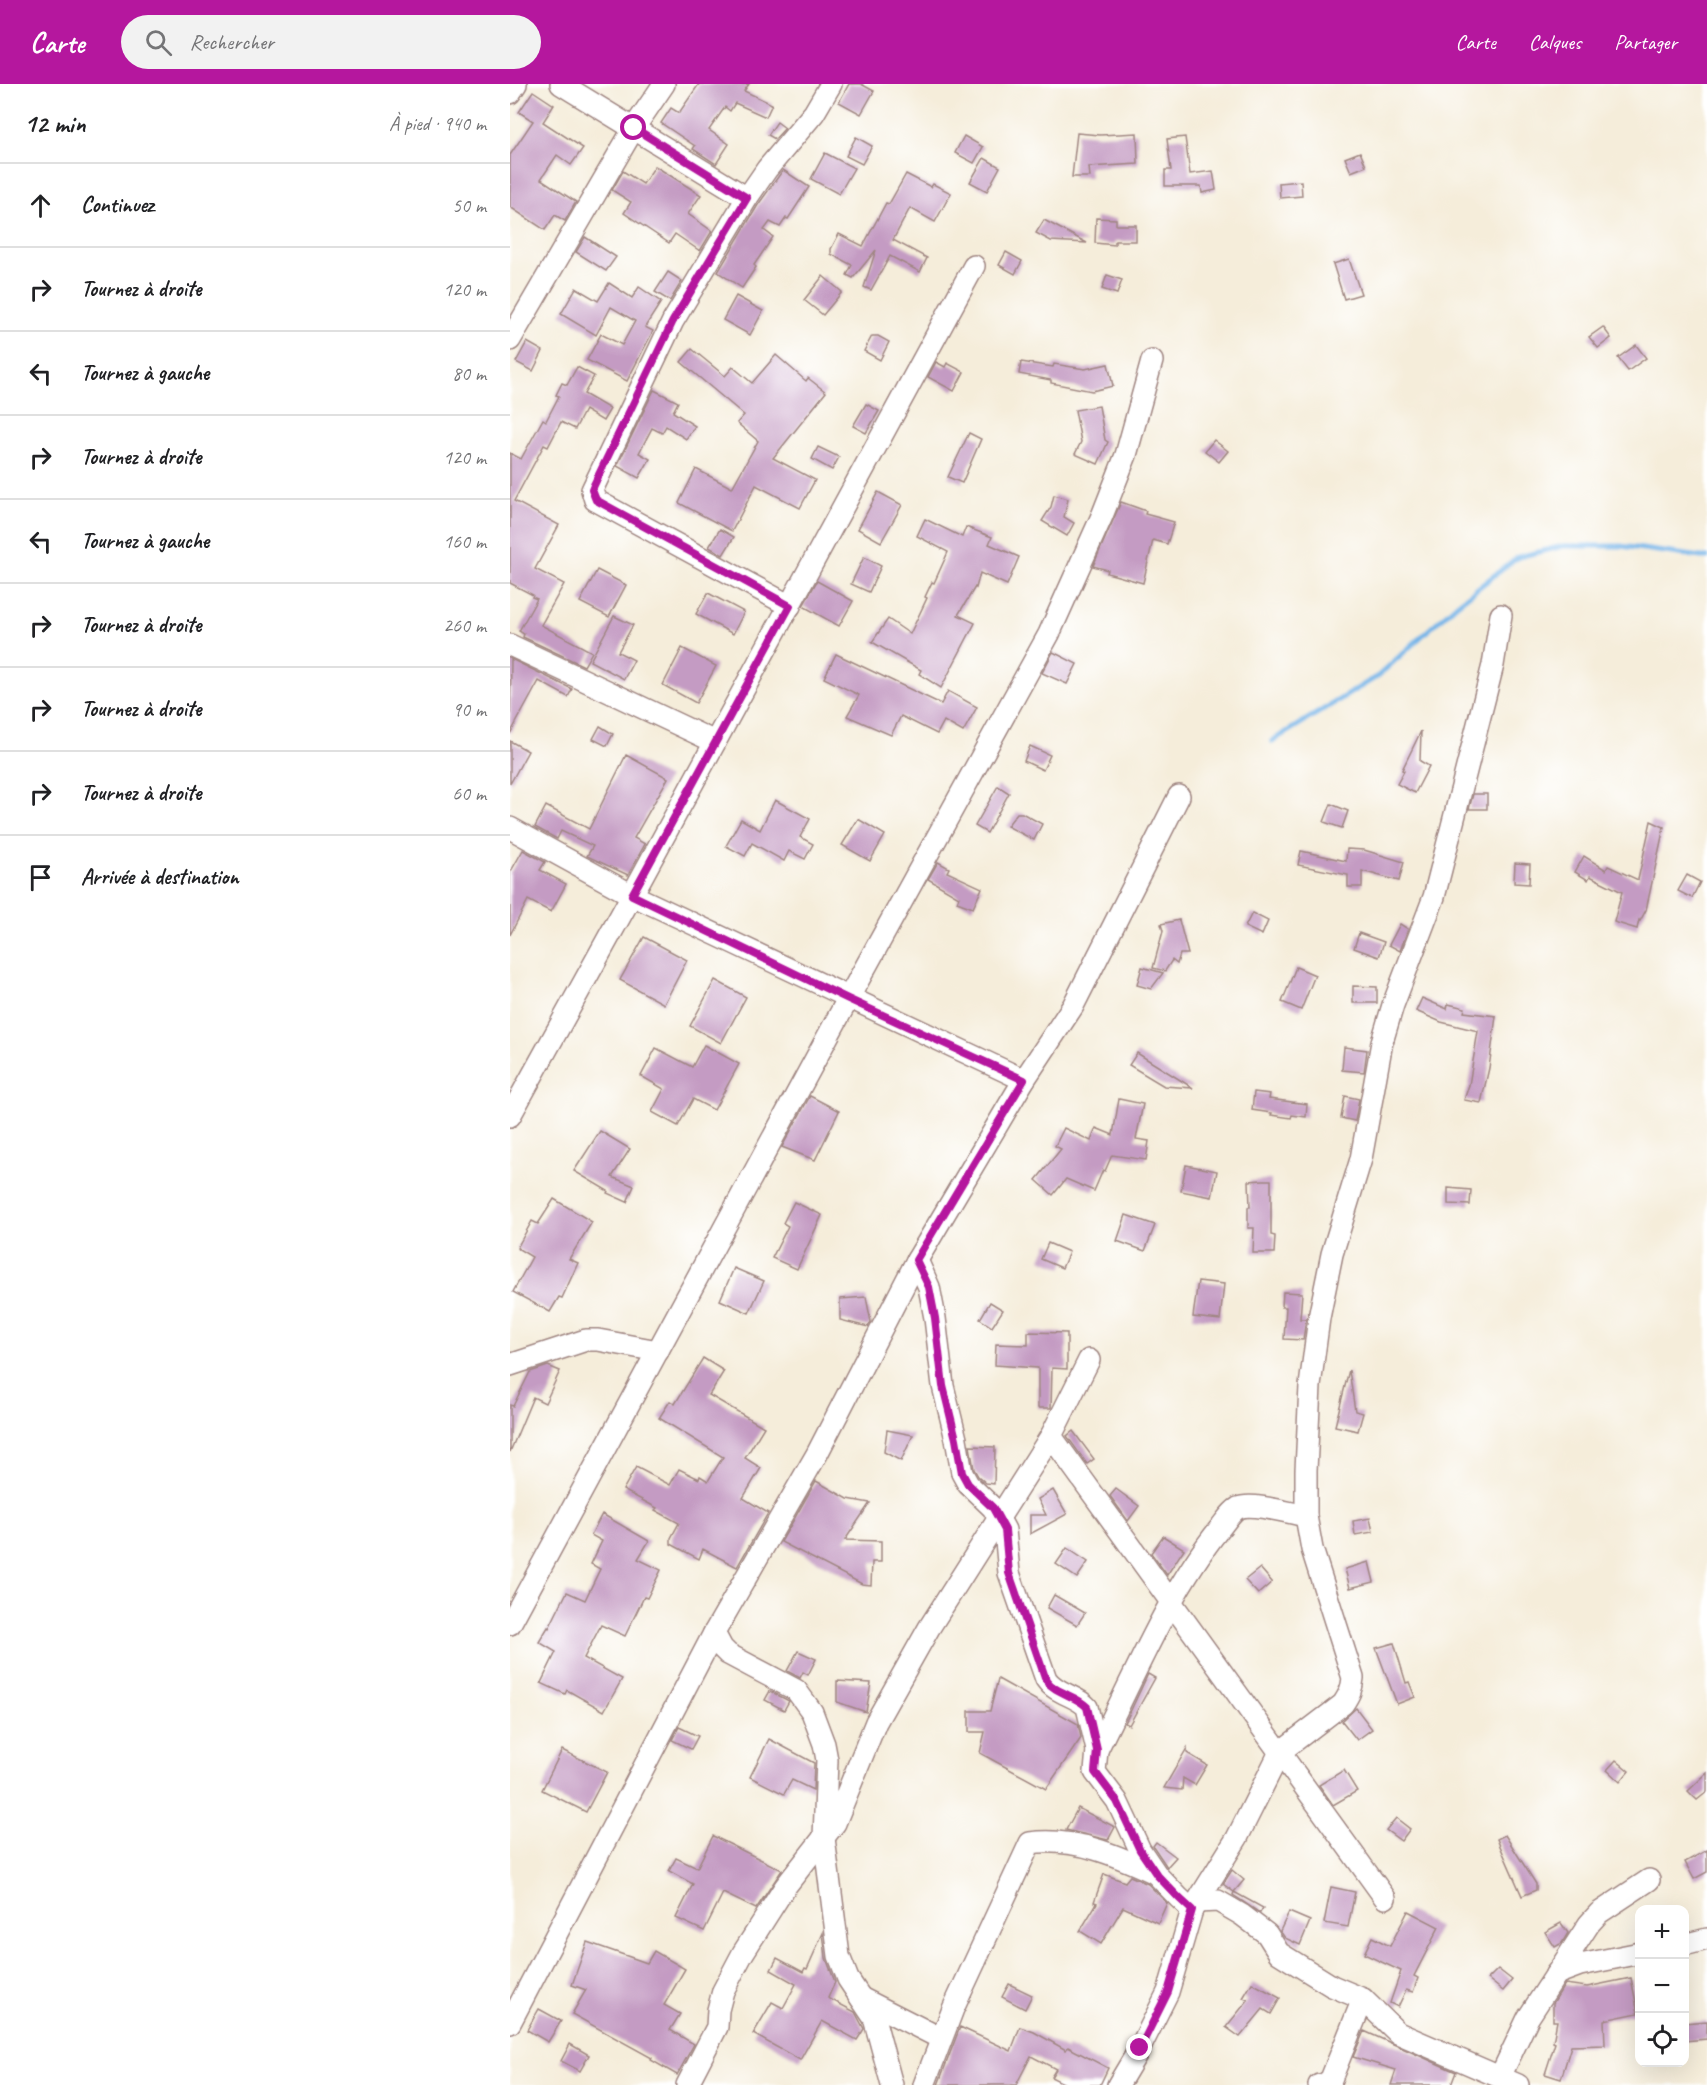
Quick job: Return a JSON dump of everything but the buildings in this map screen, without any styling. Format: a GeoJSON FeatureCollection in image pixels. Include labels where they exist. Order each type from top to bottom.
{"type":"FeatureCollection","features":[{"type":"Feature","properties":{"kind":"street"},"geometry":{"type":"LineString","coordinates":[[510,93],[516,84]]}},
{"type":"Feature","properties":{"kind":"street"},"geometry":{"type":"LineString","coordinates":[[561,84],[747,198]]}},
{"type":"Feature","properties":{"kind":"street"},"geometry":{"type":"LineString","coordinates":[[510,340],[634,128],[664,84]]}},
{"type":"Feature","properties":{"kind":"street"},"geometry":{"type":"LineString","coordinates":[[790,606],[596,500],[592,490],[673,321],[747,198],[767,169],[814,113],[831,84]]}},
{"type":"Feature","properties":{"kind":"street"},"geometry":{"type":"LineString","coordinates":[[510,1116],[974,266]]}},
{"type":"Feature","properties":{"kind":"street"},"geometry":{"type":"LineString","coordinates":[[510,1624],[848,999],[1049,634],[1102,516],[1126,455],[1152,361]]}},
{"type":"Feature","properties":{"kind":"street"},"geometry":{"type":"LineString","coordinates":[[1118,2085],[1140,2048],[1168,1992],[1194,1906],[1237,1838],[1280,1752],[1343,1704],[1350,1695],[1353,1678],[1312,1549],[1306,1516],[1310,1386],[1319,1318],[1332,1254],[1361,1159],[1382,1042],[1393,1005],[1434,897],[1493,665],[1501,615]]}},
{"type":"Feature","properties":{"kind":"street"},"geometry":{"type":"LineString","coordinates":[[510,645],[715,742]]}},
{"type":"Feature","properties":{"kind":"street"},"geometry":{"type":"LineString","coordinates":[[510,2023],[714,1633],[817,1454],[916,1260],[1024,1080],[1073,1006],[1179,796]]}},
{"type":"Feature","properties":{"kind":"street"},"geometry":{"type":"LineString","coordinates":[[510,828],[632,895],[848,999],[1024,1080]]}},
{"type":"Feature","properties":{"kind":"street"},"geometry":{"type":"LineString","coordinates":[[916,1260],[929,1287],[943,1386],[962,1473],[968,1484],[993,1508],[1005,1530],[1009,1573],[1046,1680],[1055,1689],[1087,1707],[1097,1750],[1095,1772],[1117,1801],[1140,1850],[1157,1875],[1179,1898],[1194,1906],[1211,1901],[1224,1904],[1267,1934],[1279,1953],[1332,1986],[1363,1999],[1398,2032],[1508,2082],[1528,2018],[1588,1924],[1599,1913],[1648,1880]]}},
{"type":"Feature","properties":{"kind":"street"},"geometry":{"type":"LineString","coordinates":[[510,1365],[586,1340],[598,1340],[658,1351]]}},
{"type":"Feature","properties":{"kind":"street"},"geometry":{"type":"LineString","coordinates":[[687,2085],[717,2027],[718,2010],[723,1991],[743,1953],[785,1887],[835,1823],[876,1722],[929,1628],[1051,1436],[1089,1360]]}},
{"type":"Feature","properties":{"kind":"street"},"geometry":{"type":"LineString","coordinates":[[1051,1436],[1385,1898]]}},
{"type":"Feature","properties":{"kind":"street"},"geometry":{"type":"LineString","coordinates":[[1097,1750],[1171,1603],[1212,1538],[1236,1509],[1246,1506],[1306,1516]]}},
{"type":"Feature","properties":{"kind":"street"},"geometry":{"type":"LineString","coordinates":[[714,1633],[722,1648],[728,1653],[796,1690],[813,1712],[827,1760],[824,1838],[839,1956],[848,1979],[874,2019],[892,2085]]}},
{"type":"Feature","properties":{"kind":"street"},"geometry":{"type":"LineString","coordinates":[[924,2085],[940,2038],[1030,1843],[1048,1841],[1095,1848],[1157,1875]]}},
{"type":"Feature","properties":{"kind":"street"},"geometry":{"type":"LineString","coordinates":[[1689,1944],[1707,1939]]}},
{"type":"Feature","properties":{"kind":"street"},"geometry":{"type":"LineString","coordinates":[[1556,1974],[1580,1965],[1635,1954]]}},
{"type":"Feature","properties":{"kind":"street"},"geometry":{"type":"LineString","coordinates":[[860,1998],[940,2038]]}},
{"type":"Feature","properties":{"kind":"street"},"geometry":{"type":"LineString","coordinates":[[1319,2085],[1331,2079],[1363,1999]]}},
{"type":"Feature","properties":{"kind":"waterway"},"geometry":{"type":"LineString","coordinates":[[1272,741],[1378,676],[1457,604],[1518,557],[1563,546],[1621,546],[1707,557]]}},
{"type":"Feature","properties":{"kind":"route"},"geometry":{"type":"LineString","coordinates":[[634,128],[747,198],[673,321],[594,485],[593,495],[596,500],[790,606],[632,895],[848,999],[1024,1080],[916,1260],[929,1287],[943,1386],[962,1473],[968,1484],[993,1508],[1005,1530],[1009,1573],[1040,1666],[1049,1684],[1087,1707],[1097,1750],[1095,1772],[1117,1801],[1140,1850],[1157,1875],[1192,1910],[1168,1992],[1140,2048]]}}]}
